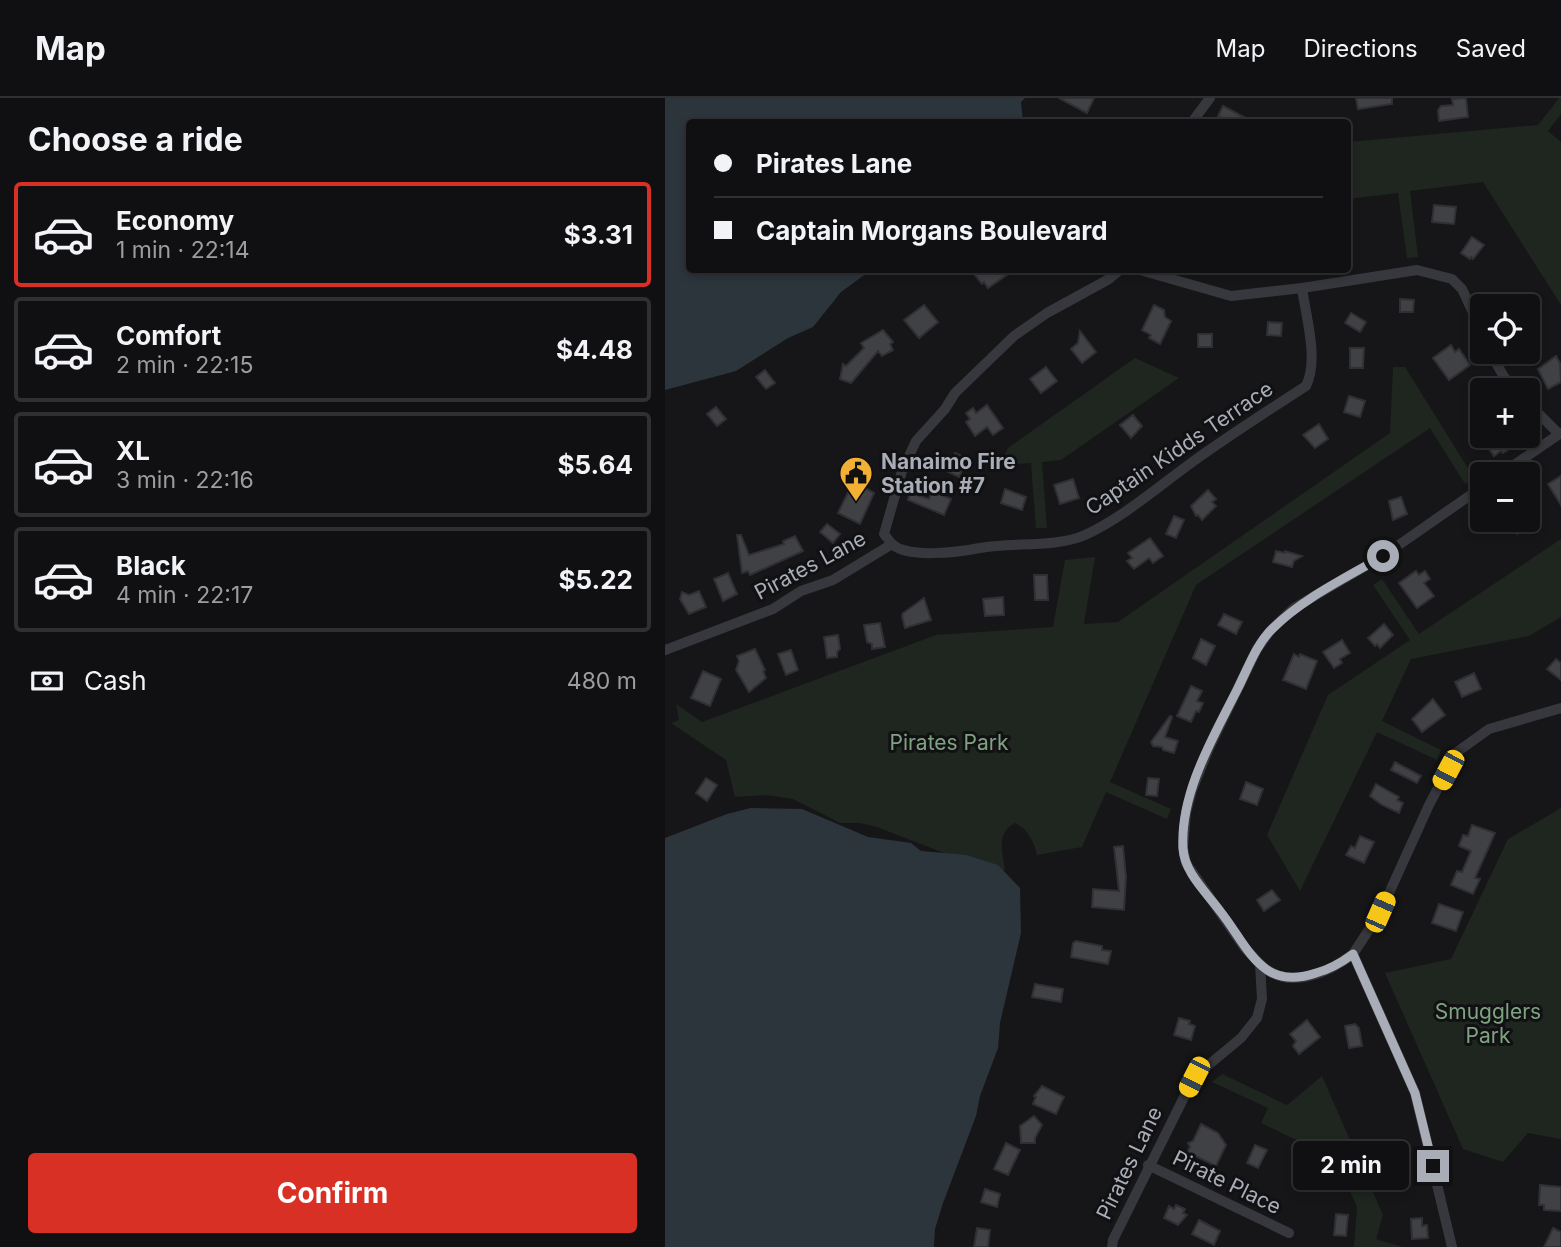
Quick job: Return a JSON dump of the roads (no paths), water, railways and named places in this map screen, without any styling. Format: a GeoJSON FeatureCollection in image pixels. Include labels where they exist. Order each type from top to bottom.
{"type":"FeatureCollection","features":[{"type":"Feature","properties":{"kind":"street"},"geometry":{"type":"LineString","coordinates":[[1194,119],[1210,98]]}},
{"type":"Feature","properties":{"kind":"street"},"geometry":{"type":"LineString","coordinates":[[1150,273],[1231,296],[1417,270],[1453,279],[1470,307]]}},
{"type":"Feature","properties":{"kind":"street","name":"Pirates Lane"},"geometry":{"type":"LineString","coordinates":[[665,650],[773,609],[801,591],[833,580],[892,544],[884,534],[902,471],[916,441],[945,409],[955,393],[1014,336],[1047,313],[1116,273]]}},
{"type":"Feature","properties":{"kind":"street","name":"Captain Kidds Terrace"},"geometry":{"type":"LineString","coordinates":[[892,544],[894,547],[918,552],[957,553],[990,546],[1031,545],[1083,536],[1116,518],[1226,438],[1306,386],[1312,373],[1312,360],[1302,288]]}},
{"type":"Feature","properties":{"kind":"street"},"geometry":{"type":"LineString","coordinates":[[1518,462],[1560,433],[1540,414]]}},
{"type":"Feature","properties":{"kind":"street"},"geometry":{"type":"LineString","coordinates":[[1470,495],[1383,556],[1294,608],[1270,631],[1257,649],[1209,748],[1186,813],[1183,848],[1186,863],[1244,947],[1260,964],[1287,979],[1300,979],[1335,967],[1353,954],[1380,912],[1429,805],[1457,752],[1489,729],[1561,708]]}},
{"type":"Feature","properties":{"kind":"street"},"geometry":{"type":"LineString","coordinates":[[1353,954],[1415,1093],[1452,1247]]}},
{"type":"Feature","properties":{"kind":"street","name":"Pirates Lane"},"geometry":{"type":"LineString","coordinates":[[1112,1247],[1112,1240],[1194,1077],[1241,1038],[1257,1018],[1262,999],[1260,964]]}},
{"type":"Feature","properties":{"kind":"street","name":"Pirate Place"},"geometry":{"type":"LineString","coordinates":[[1148,1166],[1289,1233]]}},
{"type":"Feature","properties":{"kind":"place","name":"Nanaimo Fire Station #7"},"geometry":{"type":"Point","coordinates":[856,503]}},
{"type":"Feature","properties":{"kind":"park label","name":"Pirates Park"},"geometry":{"type":"Point","coordinates":[949,742]}},
{"type":"Feature","properties":{"kind":"park label","name":"Smugglers Park"},"geometry":{"type":"Point","coordinates":[1488,1023]}}]}
